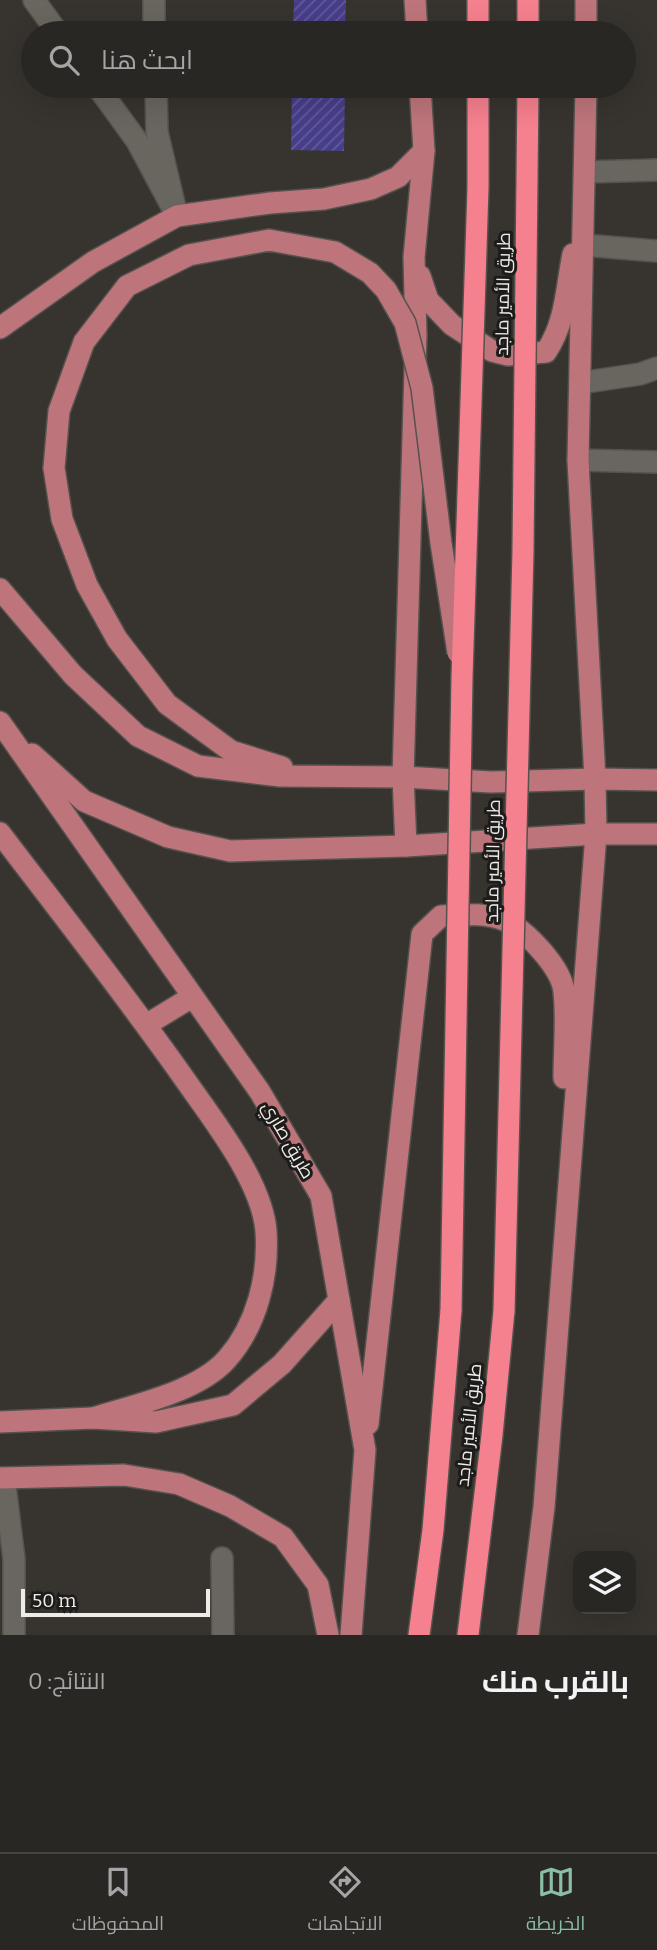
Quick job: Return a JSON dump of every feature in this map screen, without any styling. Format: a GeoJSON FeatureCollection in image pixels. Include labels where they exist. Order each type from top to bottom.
{"type":"FeatureCollection","features":[{"type":"Feature","properties":{"kind":"highway"},"geometry":{"type":"LineString","coordinates":[[478,0],[478,21]]}},
{"type":"Feature","properties":{"kind":"highway"},"geometry":{"type":"LineString","coordinates":[[528,0],[528,21]]}},
{"type":"Feature","properties":{"kind":"highway","name":"طريق الأمير ماجد"},"geometry":{"type":"LineString","coordinates":[[419,1635],[433,1530],[451,1310],[461,677],[478,188],[478,98]]}},
{"type":"Feature","properties":{"kind":"highway","name":"طريق الأمير ماجد"},"geometry":{"type":"LineString","coordinates":[[468,1635],[504,1311],[523,551],[528,98]]}},
{"type":"Feature","properties":{"kind":"main road"},"geometry":{"type":"LineString","coordinates":[[415,0],[416,21]]}},
{"type":"Feature","properties":{"kind":"main road"},"geometry":{"type":"LineString","coordinates":[[586,0],[586,21]]}},
{"type":"Feature","properties":{"kind":"main road"},"geometry":{"type":"LineString","coordinates":[[406,846],[403,777],[416,335],[414,257],[424,151],[421,98]]}},
{"type":"Feature","properties":{"kind":"main road"},"geometry":{"type":"LineString","coordinates":[[528,1635],[544,1507],[596,834],[578,460],[586,98]]}},
{"type":"Feature","properties":{"kind":"main road"},"geometry":{"type":"LineString","coordinates":[[0,328],[93,262],[177,216],[270,203],[324,199],[371,189],[398,177],[424,151]]}},
{"type":"Feature","properties":{"kind":"main road"},"geometry":{"type":"LineString","coordinates":[[414,257],[428,300],[452,325],[492,351],[508,355],[546,352],[557,335],[565,304],[585,179]]}},
{"type":"Feature","properties":{"kind":"main road"},"geometry":{"type":"LineString","coordinates":[[364,777],[288,769],[231,751],[167,704],[117,639],[87,585],[62,519],[54,468],[59,411],[84,342],[127,286],[189,255],[270,240],[335,252],[370,274],[386,290],[405,323],[422,388],[440,543],[461,677]]}},
{"type":"Feature","properties":{"kind":"main road"},"geometry":{"type":"LineString","coordinates":[[0,589],[73,675],[138,736],[198,766],[280,776],[403,777],[491,782],[657,780]]}},
{"type":"Feature","properties":{"kind":"main road"},"geometry":{"type":"LineString","coordinates":[[2,725],[83,801],[168,837],[230,851],[406,846],[596,834],[657,834]]}},
{"type":"Feature","properties":{"kind":"main road","name":"طريق صاري"},"geometry":{"type":"LineString","coordinates":[[2,725],[260,1092],[321,1196],[365,1450],[351,1635]]}},
{"type":"Feature","properties":{"kind":"main road"},"geometry":{"type":"LineString","coordinates":[[0,833],[146,1025],[230,1143],[253,1187],[266,1229],[264,1288],[248,1326],[226,1360],[190,1387],[93,1418]]}},
{"type":"Feature","properties":{"kind":"main road"},"geometry":{"type":"LineString","coordinates":[[365,1450],[422,934],[441,916],[481,915],[505,920],[541,948],[564,990],[563,1259]]}},
{"type":"Feature","properties":{"kind":"main road"},"geometry":{"type":"LineString","coordinates":[[146,1025],[192,997]]}},
{"type":"Feature","properties":{"kind":"main road"},"geometry":{"type":"LineString","coordinates":[[0,1422],[93,1418],[156,1423],[233,1405],[282,1364],[339,1300]]}},
{"type":"Feature","properties":{"kind":"main road"},"geometry":{"type":"LineString","coordinates":[[2,1478],[124,1475],[179,1484],[230,1506],[283,1537],[318,1585],[328,1635]]}},
{"type":"Feature","properties":{"kind":"street"},"geometry":{"type":"LineString","coordinates":[[34,0],[49,21]]}},
{"type":"Feature","properties":{"kind":"street"},"geometry":{"type":"LineString","coordinates":[[154,0],[155,21]]}},
{"type":"Feature","properties":{"kind":"street"},"geometry":{"type":"LineString","coordinates":[[106,98],[137,141],[177,216]]}},
{"type":"Feature","properties":{"kind":"street"},"geometry":{"type":"LineString","coordinates":[[156,98],[157,132],[177,216]]}},
{"type":"Feature","properties":{"kind":"street"},"geometry":{"type":"LineString","coordinates":[[585,179],[657,170]]}},
{"type":"Feature","properties":{"kind":"street"},"geometry":{"type":"LineString","coordinates":[[583,245],[657,251]]}},
{"type":"Feature","properties":{"kind":"street"},"geometry":{"type":"LineString","coordinates":[[580,383],[640,374],[657,368]]}},
{"type":"Feature","properties":{"kind":"street"},"geometry":{"type":"LineString","coordinates":[[578,460],[657,462]]}},
{"type":"Feature","properties":{"kind":"street"},"geometry":{"type":"LineString","coordinates":[[2,1478],[14,1635]]}},
{"type":"Feature","properties":{"kind":"street"},"geometry":{"type":"LineString","coordinates":[[222,1558],[223,1635]]}},
{"type":"Feature","properties":{"kind":"building"},"geometry":{"type":"Polygon","coordinates":[[[294,0],[346,0],[345,21],[293,21],[294,0]]]}},
{"type":"Feature","properties":{"kind":"building"},"geometry":{"type":"Polygon","coordinates":[[[292,98],[345,98],[344,151],[291,150],[292,98]]]}}]}
